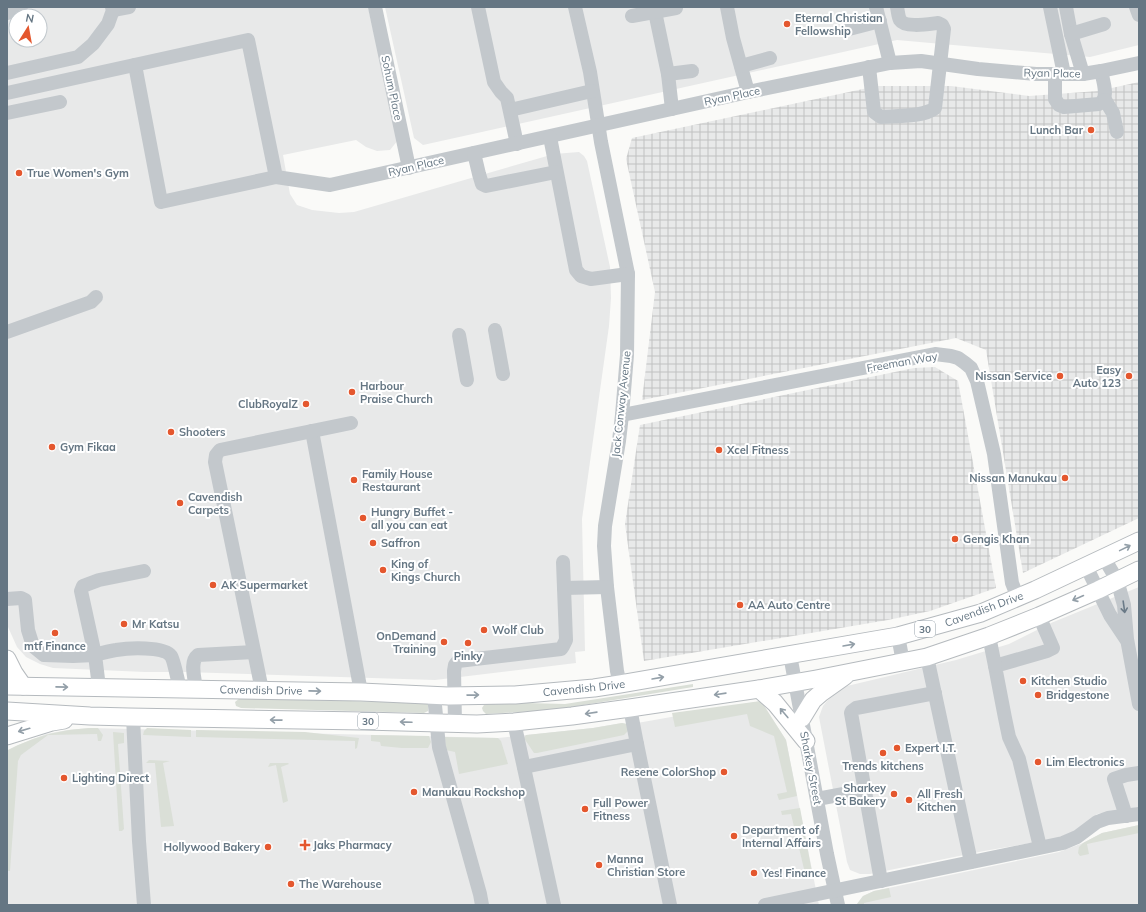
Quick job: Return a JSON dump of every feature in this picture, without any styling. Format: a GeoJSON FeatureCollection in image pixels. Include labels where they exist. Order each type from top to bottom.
{"type":"FeatureCollection","features":[{"type":"Feature","properties":{"kind":"main road","name":"Cavendish Drive"},"geometry":{"type":"LineString","coordinates":[[15,686],[360,692],[454,696],[515,694],[594,688],[898,636],[981,613],[1018,598],[1139,541]]}},
{"type":"Feature","properties":{"kind":"main road","name":"30"},"geometry":{"type":"LineString","coordinates":[[7,711],[90,716],[477,724],[572,716],[758,689],[927,657],[989,636],[1038,616],[1098,590],[1139,570]]}},
{"type":"Feature","properties":{"kind":"main road"},"geometry":{"type":"LineString","coordinates":[[7,659],[14,673],[15,686]]}},
{"type":"Feature","properties":{"kind":"main road"},"geometry":{"type":"LineString","coordinates":[[802,718],[813,700],[850,672]]}},
{"type":"Feature","properties":{"kind":"main road"},"geometry":{"type":"LineString","coordinates":[[758,689],[775,703],[806,741]]}},
{"type":"Feature","properties":{"kind":"main road"},"geometry":{"type":"LineString","coordinates":[[7,736],[52,722],[90,716]]}},
{"type":"Feature","properties":{"kind":"street"},"geometry":{"type":"LineString","coordinates":[[7,13],[21,7]]}},
{"type":"Feature","properties":{"kind":"street"},"geometry":{"type":"LineString","coordinates":[[7,73],[78,57],[93,44],[108,24],[112,9],[129,7]]}},
{"type":"Feature","properties":{"kind":"street","name":"Sohum Place"},"geometry":{"type":"LineString","coordinates":[[375,7],[409,168]]}},
{"type":"Feature","properties":{"kind":"street"},"geometry":{"type":"LineString","coordinates":[[478,7],[494,82],[507,98],[517,144]]}},
{"type":"Feature","properties":{"kind":"street","name":"Jack Conway Avenue"},"geometry":{"type":"LineString","coordinates":[[575,7],[590,72],[598,126],[628,274],[627,355],[622,415],[605,526],[604,552],[617,671],[620,684]]}},
{"type":"Feature","properties":{"kind":"street"},"geometry":{"type":"LineString","coordinates":[[726,7],[748,92]]}},
{"type":"Feature","properties":{"kind":"street"},"geometry":{"type":"LineString","coordinates":[[876,7],[890,63]]}},
{"type":"Feature","properties":{"kind":"street"},"geometry":{"type":"LineString","coordinates":[[869,66],[874,112],[881,117],[924,114],[935,108],[944,29],[942,25],[938,23],[908,25],[903,23],[900,19],[897,7]]}},
{"type":"Feature","properties":{"kind":"street"},"geometry":{"type":"LineString","coordinates":[[1050,7],[1060,74],[1056,99],[1059,105],[1064,107],[1099,104],[1104,100]]}},
{"type":"Feature","properties":{"kind":"street"},"geometry":{"type":"LineString","coordinates":[[1066,7],[1071,34],[1083,74]]}},
{"type":"Feature","properties":{"kind":"street"},"geometry":{"type":"LineString","coordinates":[[1136,7],[1139,15]]}},
{"type":"Feature","properties":{"kind":"street"},"geometry":{"type":"LineString","coordinates":[[632,16],[655,10],[676,8]]}},
{"type":"Feature","properties":{"kind":"street"},"geometry":{"type":"LineString","coordinates":[[655,10],[668,74],[672,109]]}},
{"type":"Feature","properties":{"kind":"street"},"geometry":{"type":"LineString","coordinates":[[850,29],[880,21]]}},
{"type":"Feature","properties":{"kind":"street"},"geometry":{"type":"LineString","coordinates":[[1071,34],[1104,24]]}},
{"type":"Feature","properties":{"kind":"street"},"geometry":{"type":"LineString","coordinates":[[7,93],[248,40],[276,177],[161,202],[135,65]]}},
{"type":"Feature","properties":{"kind":"street"},"geometry":{"type":"LineString","coordinates":[[741,66],[770,58]]}},
{"type":"Feature","properties":{"kind":"street","name":"Ryan Place"},"geometry":{"type":"LineString","coordinates":[[276,177],[330,185],[748,92],[869,66],[890,63],[920,61],[978,69],[1022,73],[1060,74],[1083,74],[1139,63]]}},
{"type":"Feature","properties":{"kind":"street"},"geometry":{"type":"LineString","coordinates":[[668,74],[692,71]]}},
{"type":"Feature","properties":{"kind":"street"},"geometry":{"type":"LineString","coordinates":[[1101,71],[1105,91],[1104,100],[1113,112],[1118,132]]}},
{"type":"Feature","properties":{"kind":"street"},"geometry":{"type":"LineString","coordinates":[[510,110],[592,91]]}},
{"type":"Feature","properties":{"kind":"street"},"geometry":{"type":"LineString","coordinates":[[7,113],[60,102]]}},
{"type":"Feature","properties":{"kind":"street"},"geometry":{"type":"LineString","coordinates":[[550,137],[576,270],[581,276],[591,278],[628,274]]}},
{"type":"Feature","properties":{"kind":"street"},"geometry":{"type":"LineString","coordinates":[[474,154],[482,184],[486,186],[556,172]]}},
{"type":"Feature","properties":{"kind":"street"},"geometry":{"type":"LineString","coordinates":[[7,332],[91,302],[96,296]]}},
{"type":"Feature","properties":{"kind":"street"},"geometry":{"type":"LineString","coordinates":[[495,330],[502,374]]}},
{"type":"Feature","properties":{"kind":"street"},"geometry":{"type":"LineString","coordinates":[[459,335],[467,380]]}},
{"type":"Feature","properties":{"kind":"street","name":"Freeman Way"},"geometry":{"type":"LineString","coordinates":[[622,415],[935,354],[943,354],[958,358],[971,368],[977,381],[994,454],[1012,583],[1018,598]]}},
{"type":"Feature","properties":{"kind":"street"},"geometry":{"type":"LineString","coordinates":[[262,690],[215,462],[216,455],[220,450],[351,423]]}},
{"type":"Feature","properties":{"kind":"street"},"geometry":{"type":"LineString","coordinates":[[312,431],[360,692]]}},
{"type":"Feature","properties":{"kind":"street"},"geometry":{"type":"LineString","coordinates":[[1104,558],[1117,580],[1124,605],[1126,639],[1139,704]]}},
{"type":"Feature","properties":{"kind":"street"},"geometry":{"type":"LineString","coordinates":[[455,723],[454,671],[455,665],[458,661],[561,650],[566,640],[563,562]]}},
{"type":"Feature","properties":{"kind":"street"},"geometry":{"type":"LineString","coordinates":[[1086,566],[1110,615],[1126,639]]}},
{"type":"Feature","properties":{"kind":"street"},"geometry":{"type":"LineString","coordinates":[[99,687],[95,655],[81,591],[83,586],[99,580],[144,571]]}},
{"type":"Feature","properties":{"kind":"street"},"geometry":{"type":"LineString","coordinates":[[564,588],[607,587]]}},
{"type":"Feature","properties":{"kind":"street"},"geometry":{"type":"LineString","coordinates":[[7,599],[21,598],[25,600],[28,630],[33,646],[44,655],[73,656],[95,655],[116,650],[165,650],[171,656],[188,689]]}},
{"type":"Feature","properties":{"kind":"street"},"geometry":{"type":"LineString","coordinates":[[995,666],[1053,648],[1038,616]]}},
{"type":"Feature","properties":{"kind":"street"},"geometry":{"type":"LineString","coordinates":[[898,636],[903,662]]}},
{"type":"Feature","properties":{"kind":"street"},"geometry":{"type":"LineString","coordinates":[[989,636],[1005,718],[1018,759],[1040,847]]}},
{"type":"Feature","properties":{"kind":"street"},"geometry":{"type":"LineString","coordinates":[[188,689],[193,663],[198,655],[254,652]]}},
{"type":"Feature","properties":{"kind":"street","name":"Sharkey Street"},"geometry":{"type":"LineString","coordinates":[[790,655],[838,905]]}},
{"type":"Feature","properties":{"kind":"street"},"geometry":{"type":"LineString","coordinates":[[927,657],[970,862]]}},
{"type":"Feature","properties":{"kind":"street"},"geometry":{"type":"LineString","coordinates":[[881,881],[851,713],[856,708],[935,694]]}},
{"type":"Feature","properties":{"kind":"street"},"geometry":{"type":"LineString","coordinates":[[434,695],[439,747],[482,905]]}},
{"type":"Feature","properties":{"kind":"street"},"geometry":{"type":"LineString","coordinates":[[630,708],[670,905]]}},
{"type":"Feature","properties":{"kind":"street"},"geometry":{"type":"LineString","coordinates":[[133,717],[139,841],[144,905]]}},
{"type":"Feature","properties":{"kind":"street"},"geometry":{"type":"LineString","coordinates":[[514,722],[554,905]]}},
{"type":"Feature","properties":{"kind":"street"},"geometry":{"type":"LineString","coordinates":[[524,767],[637,744]]}},
{"type":"Feature","properties":{"kind":"street"},"geometry":{"type":"LineString","coordinates":[[765,905],[787,903],[835,890],[1070,840],[1077,837],[1097,822],[1108,818],[1132,815],[1114,779],[1139,773]]}},
{"type":"Feature","properties":{"kind":"street"},"geometry":{"type":"LineString","coordinates":[[817,799],[865,790]]}},
{"type":"Feature","properties":{"kind":"shaded area"},"geometry":{"type":"Polygon","coordinates":[[[7,7],[368,7],[398,140],[390,150],[377,151],[366,147],[356,140],[283,155],[290,194],[297,205],[312,210],[339,213],[354,212],[554,154],[579,152],[584,156],[587,161],[610,267],[611,298],[609,326],[582,519],[585,651],[575,652],[576,663],[435,680],[53,668],[40,664],[26,657],[17,647],[8,627],[7,7]]]}},
{"type":"Feature","properties":{"kind":"shaded area"},"geometry":{"type":"Polygon","coordinates":[[[385,7],[1139,7],[1139,45],[1090,57],[897,40],[423,145],[414,138],[385,7]]]}},
{"type":"Feature","properties":{"kind":"shaded area"},"geometry":{"type":"Polygon","coordinates":[[[1139,82],[1139,518],[1023,573],[986,350],[956,338],[642,400],[655,292],[626,159],[632,138],[877,86],[951,86],[1029,96],[1098,91],[1139,82]]]}},
{"type":"Feature","properties":{"kind":"shaded area"},"geometry":{"type":"Polygon","coordinates":[[[935,367],[958,381],[996,588],[930,611],[888,620],[644,661],[625,524],[640,425],[914,368],[935,367]]]}},
{"type":"Feature","properties":{"kind":"shaded area"},"geometry":{"type":"Polygon","coordinates":[[[1139,587],[1139,807],[1097,814],[1066,837],[984,851],[870,874],[860,874],[850,870],[847,862],[819,717],[823,706],[832,695],[847,686],[956,660],[1009,644],[1051,623],[1139,587]]]}},
{"type":"Feature","properties":{"kind":"shaded area"},"geometry":{"type":"Polygon","coordinates":[[[693,684],[693,687],[553,710],[486,714],[482,708],[484,705],[491,702],[565,704],[693,684]]]}},
{"type":"Feature","properties":{"kind":"shaded area"},"geometry":{"type":"Polygon","coordinates":[[[240,698],[426,703],[428,704],[428,711],[424,713],[241,708],[236,706],[235,702],[240,698]]]}},
{"type":"Feature","properties":{"kind":"shaded area"},"geometry":{"type":"Polygon","coordinates":[[[761,701],[786,740],[819,905],[7,905],[7,752],[16,746],[46,734],[90,728],[498,738],[593,728],[622,723],[627,724],[643,722],[761,701]]]}},
{"type":"Feature","properties":{"kind":"shaded area"},"geometry":{"type":"Polygon","coordinates":[[[761,701],[786,740],[797,796],[779,800],[777,794],[787,792],[774,736],[750,726],[747,714],[675,727],[672,713],[761,701]]]}},
{"type":"Feature","properties":{"kind":"shaded area"},"geometry":{"type":"Polygon","coordinates":[[[622,723],[627,724],[628,731],[624,735],[537,753],[534,753],[524,738],[526,735],[593,728],[622,723]]]}},
{"type":"Feature","properties":{"kind":"shaded area"},"geometry":{"type":"Polygon","coordinates":[[[98,728],[103,735],[101,741],[98,741],[97,734],[48,735],[21,755],[18,761],[10,871],[7,871],[8,750],[48,734],[98,728]]]}},
{"type":"Feature","properties":{"kind":"shaded area"},"geometry":{"type":"Polygon","coordinates":[[[147,728],[191,730],[191,737],[143,735],[147,728]]]}},
{"type":"Feature","properties":{"kind":"shaded area"},"geometry":{"type":"Polygon","coordinates":[[[196,730],[305,732],[359,738],[357,748],[355,749],[355,741],[196,737],[196,730]]]}},
{"type":"Feature","properties":{"kind":"shaded area"},"geometry":{"type":"Polygon","coordinates":[[[113,732],[124,733],[124,743],[118,744],[124,829],[122,831],[119,831],[113,732]]]}},
{"type":"Feature","properties":{"kind":"shaded area"},"geometry":{"type":"Polygon","coordinates":[[[371,735],[429,736],[431,742],[428,748],[381,746],[380,742],[371,741],[371,735]]]}},
{"type":"Feature","properties":{"kind":"shaded area"},"geometry":{"type":"Polygon","coordinates":[[[445,737],[498,738],[501,741],[508,764],[459,774],[455,752],[446,750],[445,737]]]}},
{"type":"Feature","properties":{"kind":"shaded area"},"geometry":{"type":"Polygon","coordinates":[[[149,760],[170,761],[163,763],[174,826],[161,827],[155,763],[146,763],[149,760]]]}},
{"type":"Feature","properties":{"kind":"shaded area"},"geometry":{"type":"Polygon","coordinates":[[[270,763],[289,764],[281,767],[288,801],[283,803],[276,765],[268,767],[270,763]]]}},
{"type":"Feature","properties":{"kind":"shaded area"},"geometry":{"type":"Polygon","coordinates":[[[800,808],[812,872],[795,876],[793,871],[804,869],[791,814],[782,815],[781,811],[800,808]]]}},
{"type":"Feature","properties":{"kind":"shaded area"},"geometry":{"type":"Polygon","coordinates":[[[1139,825],[1139,905],[857,905],[863,896],[874,891],[1059,852],[1083,843],[1102,833],[1139,825]]]}},
{"type":"Feature","properties":{"kind":"shaded area"},"geometry":{"type":"Polygon","coordinates":[[[1139,825],[1139,833],[1087,844],[1089,854],[1080,856],[1078,853],[1079,847],[1083,843],[1102,833],[1139,825]]]}},
{"type":"Feature","properties":{"kind":"shaded area"},"geometry":{"type":"Polygon","coordinates":[[[889,888],[891,897],[864,903],[864,905],[857,905],[863,896],[874,891],[889,888]]]}},
{"type":"Feature","properties":{"kind":"place","name":"Eternal Christian Fellowship"},"geometry":{"type":"Point","coordinates":[787,24]}},
{"type":"Feature","properties":{"kind":"place","name":"Lunch Bar"},"geometry":{"type":"Point","coordinates":[1091,130]}},
{"type":"Feature","properties":{"kind":"place","name":"True Women's Gym"},"geometry":{"type":"Point","coordinates":[19,173]}},
{"type":"Feature","properties":{"kind":"place","name":"Nissan Service"},"geometry":{"type":"Point","coordinates":[1060,376]}},
{"type":"Feature","properties":{"kind":"place","name":"Easy Auto 123"},"geometry":{"type":"Point","coordinates":[1129,376]}},
{"type":"Feature","properties":{"kind":"place","name":"Harbour Praise Church"},"geometry":{"type":"Point","coordinates":[352,392]}},
{"type":"Feature","properties":{"kind":"place","name":"ClubRoyalZ"},"geometry":{"type":"Point","coordinates":[306,404]}},
{"type":"Feature","properties":{"kind":"place","name":"Shooters"},"geometry":{"type":"Point","coordinates":[171,432]}},
{"type":"Feature","properties":{"kind":"place","name":"Gym Fikaa"},"geometry":{"type":"Point","coordinates":[52,447]}},
{"type":"Feature","properties":{"kind":"place","name":"Xcel Fitness"},"geometry":{"type":"Point","coordinates":[719,450]}},
{"type":"Feature","properties":{"kind":"place","name":"Nissan Manukau"},"geometry":{"type":"Point","coordinates":[1065,478]}},
{"type":"Feature","properties":{"kind":"place","name":"Family House Restaurant"},"geometry":{"type":"Point","coordinates":[354,480]}},
{"type":"Feature","properties":{"kind":"place","name":"Cavendish Carpets"},"geometry":{"type":"Point","coordinates":[180,503]}},
{"type":"Feature","properties":{"kind":"place","name":"Hungry Buffet - all you can eat"},"geometry":{"type":"Point","coordinates":[363,518]}},
{"type":"Feature","properties":{"kind":"place","name":"Gengis Khan"},"geometry":{"type":"Point","coordinates":[955,539]}},
{"type":"Feature","properties":{"kind":"place","name":"Saffron"},"geometry":{"type":"Point","coordinates":[373,543]}},
{"type":"Feature","properties":{"kind":"place","name":"King of Kings Church"},"geometry":{"type":"Point","coordinates":[383,570]}},
{"type":"Feature","properties":{"kind":"place","name":"AK Supermarket"},"geometry":{"type":"Point","coordinates":[213,585]}},
{"type":"Feature","properties":{"kind":"place","name":"AA Auto Centre"},"geometry":{"type":"Point","coordinates":[740,605]}},
{"type":"Feature","properties":{"kind":"place","name":"Mr Katsu"},"geometry":{"type":"Point","coordinates":[124,624]}},
{"type":"Feature","properties":{"kind":"place","name":"Wolf Club"},"geometry":{"type":"Point","coordinates":[484,630]}},
{"type":"Feature","properties":{"kind":"place","name":"mtf Finance"},"geometry":{"type":"Point","coordinates":[55,633]}},
{"type":"Feature","properties":{"kind":"place","name":"OnDemand Training"},"geometry":{"type":"Point","coordinates":[444,642]}},
{"type":"Feature","properties":{"kind":"place","name":"Pinky"},"geometry":{"type":"Point","coordinates":[468,643]}},
{"type":"Feature","properties":{"kind":"place","name":"Kitchen Studio"},"geometry":{"type":"Point","coordinates":[1023,681]}},
{"type":"Feature","properties":{"kind":"place","name":"Bridgestone"},"geometry":{"type":"Point","coordinates":[1038,695]}},
{"type":"Feature","properties":{"kind":"place","name":"Expert I.T."},"geometry":{"type":"Point","coordinates":[897,748]}},
{"type":"Feature","properties":{"kind":"place","name":"Trends kitchens"},"geometry":{"type":"Point","coordinates":[883,753]}},
{"type":"Feature","properties":{"kind":"place","name":"Lim Electronics"},"geometry":{"type":"Point","coordinates":[1038,762]}},
{"type":"Feature","properties":{"kind":"place","name":"Resene ColorShop"},"geometry":{"type":"Point","coordinates":[724,772]}},
{"type":"Feature","properties":{"kind":"place","name":"Lighting Direct"},"geometry":{"type":"Point","coordinates":[64,778]}},
{"type":"Feature","properties":{"kind":"place","name":"Manukau Rockshop"},"geometry":{"type":"Point","coordinates":[414,792]}},
{"type":"Feature","properties":{"kind":"place","name":"Sharkey St Bakery"},"geometry":{"type":"Point","coordinates":[894,794]}},
{"type":"Feature","properties":{"kind":"place","name":"All Fresh Kitchen"},"geometry":{"type":"Point","coordinates":[909,800]}},
{"type":"Feature","properties":{"kind":"place","name":"Full Power Fitness"},"geometry":{"type":"Point","coordinates":[585,809]}},
{"type":"Feature","properties":{"kind":"place","name":"Department of Internal Affairs"},"geometry":{"type":"Point","coordinates":[734,836]}},
{"type":"Feature","properties":{"kind":"place","name":"Jaks Pharmacy"},"geometry":{"type":"Point","coordinates":[305,845]}},
{"type":"Feature","properties":{"kind":"place","name":"Hollywood Bakery"},"geometry":{"type":"Point","coordinates":[268,847]}},
{"type":"Feature","properties":{"kind":"place","name":"Manna Christian Store"},"geometry":{"type":"Point","coordinates":[599,865]}},
{"type":"Feature","properties":{"kind":"place","name":"Yes! Finance"},"geometry":{"type":"Point","coordinates":[754,873]}},
{"type":"Feature","properties":{"kind":"place","name":"The Warehouse"},"geometry":{"type":"Point","coordinates":[291,884]}}]}
